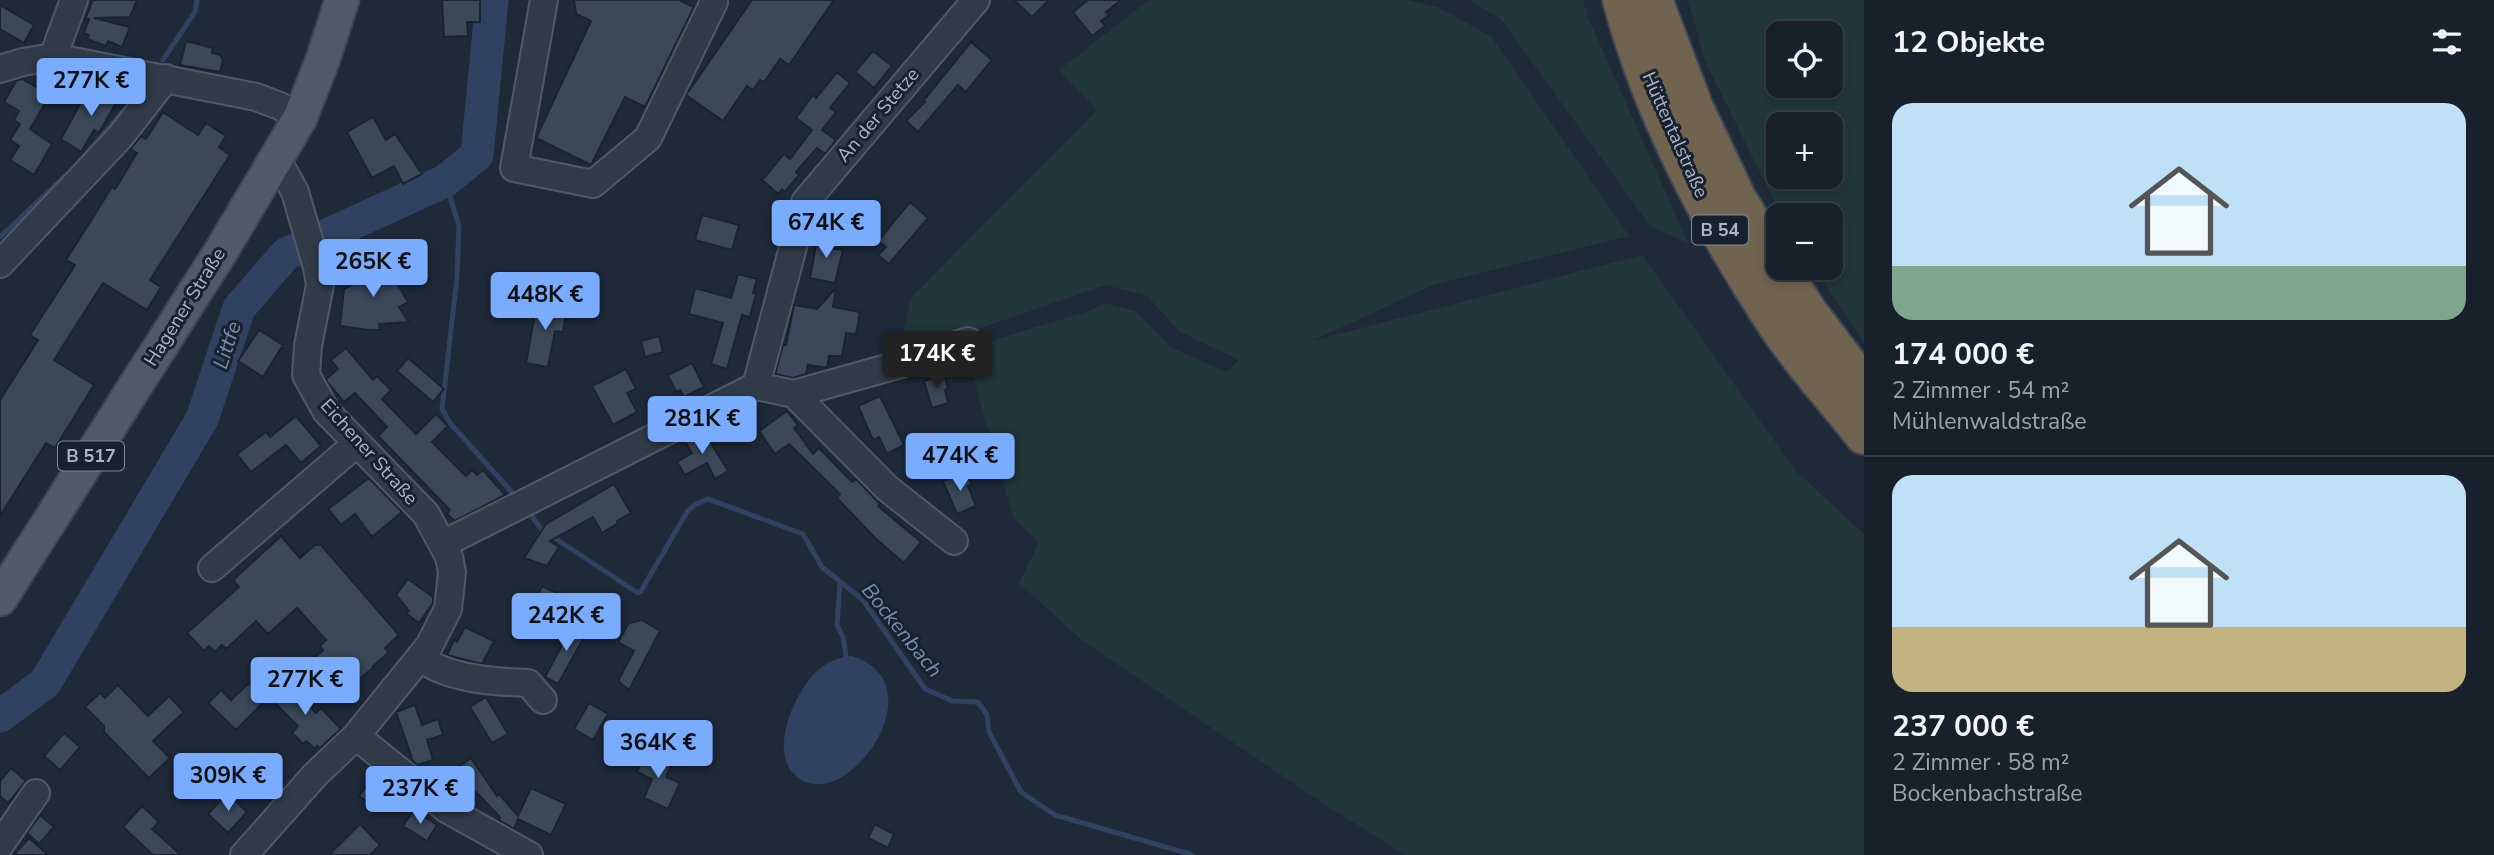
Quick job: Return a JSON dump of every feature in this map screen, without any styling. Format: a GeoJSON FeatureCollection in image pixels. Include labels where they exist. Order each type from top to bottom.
{"type":"FeatureCollection","features":[{"type":"Feature","properties":{"kind":"highway","name":"Hüttentalstraße"},"geometry":{"type":"LineString","coordinates":[[1622,0],[1663,118],[1709,211],[1779,327],[1864,435]]}},
{"type":"Feature","properties":{"kind":"highway","name":"Hüttentalstraße"},"geometry":{"type":"LineString","coordinates":[[1653,0],[1694,108],[1737,199],[1766,245]]}},
{"type":"Feature","properties":{"kind":"highway","name":"Hüttentalstraße"},"geometry":{"type":"LineString","coordinates":[[1788,280],[1807,312],[1864,386]]}},
{"type":"Feature","properties":{"kind":"main road","name":"Hagener Straße"},"geometry":{"type":"LineString","coordinates":[[0,599],[223,248],[300,118],[342,0]]}},
{"type":"Feature","properties":{"kind":"street"},"geometry":{"type":"LineString","coordinates":[[53,57],[74,0]]}},
{"type":"Feature","properties":{"kind":"street"},"geometry":{"type":"LineString","coordinates":[[544,0],[514,168],[593,184],[648,138],[713,0]]}},
{"type":"Feature","properties":{"kind":"street","name":"An der Stetze"},"geometry":{"type":"LineString","coordinates":[[756,386],[805,202],[976,0]]}},
{"type":"Feature","properties":{"kind":"street"},"geometry":{"type":"LineString","coordinates":[[0,69],[53,57],[256,97],[280,106],[300,118]]}},
{"type":"Feature","properties":{"kind":"street"},"geometry":{"type":"LineString","coordinates":[[0,264],[120,137],[166,78]]}},
{"type":"Feature","properties":{"kind":"street","name":"Eichener Straße"},"geometry":{"type":"LineString","coordinates":[[244,855],[315,775],[356,736],[429,646],[448,609],[452,572],[443,544],[426,514],[326,411],[306,375],[308,346],[320,285],[295,192],[276,159]]}},
{"type":"Feature","properties":{"kind":"street"},"geometry":{"type":"LineString","coordinates":[[443,544],[756,386],[794,394],[901,365],[968,341]]}},
{"type":"Feature","properties":{"kind":"street"},"geometry":{"type":"LineString","coordinates":[[794,394],[887,488],[954,541]]}},
{"type":"Feature","properties":{"kind":"street"},"geometry":{"type":"LineString","coordinates":[[212,568],[357,443]]}},
{"type":"Feature","properties":{"kind":"street"},"geometry":{"type":"LineString","coordinates":[[420,657],[430,666],[475,678],[528,683],[543,700]]}},
{"type":"Feature","properties":{"kind":"street"},"geometry":{"type":"LineString","coordinates":[[356,736],[448,810],[529,855]]}},
{"type":"Feature","properties":{"kind":"street"},"geometry":{"type":"LineString","coordinates":[[0,845],[36,793]]}},
{"type":"Feature","properties":{"kind":"street"},"geometry":{"type":"LineString","coordinates":[[0,850],[5,855]]}},
{"type":"Feature","properties":{"kind":"green space"},"geometry":{"type":"Polygon","coordinates":[[[1149,0],[1407,0],[1439,8],[1491,36],[1629,236],[1433,285],[1312,341],[1642,255],[1796,471],[1864,534],[1864,855],[1405,855],[1084,642],[1019,583],[1039,542],[1013,517],[965,349],[1089,311],[1105,303],[1135,311],[1172,348],[1226,372],[1239,360],[1180,332],[1147,296],[1106,285],[897,357],[911,298],[1097,110],[1059,70],[1149,0]]]}},
{"type":"Feature","properties":{"kind":"green space"},"geometry":{"type":"Polygon","coordinates":[[[1469,0],[1583,0],[1588,17],[1688,243],[1651,227],[1501,19],[1469,0]]]}},
{"type":"Feature","properties":{"kind":"green space"},"geometry":{"type":"Polygon","coordinates":[[[1688,0],[1864,0],[1864,342],[1822,280],[1843,280],[1843,203],[1775,203],[1768,189],[1843,189],[1843,112],[1766,112],[1766,185],[1705,61],[1688,0]]]}},
{"type":"Feature","properties":{"kind":"water"},"geometry":{"type":"Polygon","coordinates":[[[852,656],[877,671],[888,693],[886,718],[875,743],[857,765],[836,780],[815,784],[795,775],[788,765],[784,752],[787,723],[799,695],[814,674],[831,661],[852,656]]]}},
{"type":"Feature","properties":{"kind":"building"},"geometry":{"type":"Polygon","coordinates":[[[93,0],[137,0],[130,17],[94,18],[130,27],[122,47],[108,41],[106,46],[87,39],[89,35],[84,33],[89,19],[85,19],[93,0]]]}},
{"type":"Feature","properties":{"kind":"building"},"geometry":{"type":"Polygon","coordinates":[[[442,0],[480,0],[480,22],[467,22],[468,36],[444,37],[442,0]]]}},
{"type":"Feature","properties":{"kind":"building"},"geometry":{"type":"Polygon","coordinates":[[[574,0],[679,0],[694,7],[645,107],[625,97],[591,165],[536,138],[591,21],[576,14],[574,0]]]}},
{"type":"Feature","properties":{"kind":"building"},"geometry":{"type":"Polygon","coordinates":[[[752,0],[834,0],[789,65],[780,59],[764,82],[760,80],[753,90],[747,86],[723,121],[686,95],[752,0]]]}},
{"type":"Feature","properties":{"kind":"building"},"geometry":{"type":"Polygon","coordinates":[[[1014,0],[1049,0],[1032,17],[1014,0]]]}},
{"type":"Feature","properties":{"kind":"building"},"geometry":{"type":"Polygon","coordinates":[[[1088,0],[1121,0],[1106,12],[1109,15],[1101,21],[1105,26],[1092,36],[1073,12],[1088,0]]]}},
{"type":"Feature","properties":{"kind":"building"},"geometry":{"type":"Polygon","coordinates":[[[0,5],[34,25],[24,43],[0,29],[0,5]]]}},
{"type":"Feature","properties":{"kind":"building"},"geometry":{"type":"Polygon","coordinates":[[[186,41],[213,48],[212,53],[220,55],[223,60],[220,72],[180,65],[186,41]]]}},
{"type":"Feature","properties":{"kind":"building"},"geometry":{"type":"Polygon","coordinates":[[[971,42],[992,60],[966,92],[958,85],[918,132],[906,121],[925,102],[923,101],[971,42]]]}},
{"type":"Feature","properties":{"kind":"building"},"geometry":{"type":"Polygon","coordinates":[[[873,51],[892,66],[874,88],[855,72],[873,51]]]}},
{"type":"Feature","properties":{"kind":"building"},"geometry":{"type":"Polygon","coordinates":[[[837,72],[850,83],[830,108],[836,112],[822,130],[836,140],[825,154],[817,148],[796,172],[799,175],[785,192],[782,189],[778,194],[762,180],[784,154],[790,159],[812,130],[796,118],[813,95],[816,98],[837,72]]]}},
{"type":"Feature","properties":{"kind":"building"},"geometry":{"type":"Polygon","coordinates":[[[22,79],[50,95],[30,129],[52,144],[34,175],[10,160],[19,146],[10,140],[20,124],[14,120],[19,111],[4,102],[16,81],[22,79]]]}},
{"type":"Feature","properties":{"kind":"building"},"geometry":{"type":"Polygon","coordinates":[[[111,85],[125,87],[99,133],[94,130],[81,152],[61,139],[86,93],[100,102],[111,85]]]}},
{"type":"Feature","properties":{"kind":"building"},"geometry":{"type":"Polygon","coordinates":[[[163,112],[198,135],[206,123],[226,136],[219,147],[230,155],[150,280],[161,287],[147,310],[103,283],[54,360],[94,385],[55,448],[46,443],[0,516],[0,400],[38,340],[30,335],[75,265],[66,260],[137,153],[130,149],[141,136],[146,139],[163,112]]]}},
{"type":"Feature","properties":{"kind":"building"},"geometry":{"type":"Polygon","coordinates":[[[373,117],[386,140],[395,134],[422,174],[403,184],[394,166],[372,178],[347,132],[373,117]]]}},
{"type":"Feature","properties":{"kind":"building"},"geometry":{"type":"Polygon","coordinates":[[[910,202],[928,218],[889,264],[878,255],[886,247],[878,241],[910,202]]]}},
{"type":"Feature","properties":{"kind":"building"},"geometry":{"type":"Polygon","coordinates":[[[702,215],[739,225],[732,250],[695,240],[702,215]]]}},
{"type":"Feature","properties":{"kind":"building"},"geometry":{"type":"Polygon","coordinates":[[[819,229],[832,240],[830,248],[843,250],[835,283],[810,278],[819,229]]]}},
{"type":"Feature","properties":{"kind":"building"},"geometry":{"type":"Polygon","coordinates":[[[382,257],[408,302],[399,307],[409,322],[379,324],[380,330],[340,326],[344,289],[361,280],[356,272],[382,257]]]}},
{"type":"Feature","properties":{"kind":"building"},"geometry":{"type":"Polygon","coordinates":[[[738,274],[757,279],[753,293],[756,294],[750,317],[742,315],[727,369],[711,364],[723,323],[689,314],[695,288],[731,298],[738,274]]]}},
{"type":"Feature","properties":{"kind":"building"},"geometry":{"type":"Polygon","coordinates":[[[836,288],[833,307],[860,312],[856,334],[846,333],[842,356],[829,356],[827,368],[808,365],[806,374],[793,378],[775,374],[783,345],[786,345],[794,305],[817,309],[836,288]]]}},
{"type":"Feature","properties":{"kind":"building"},"geometry":{"type":"Polygon","coordinates":[[[537,302],[567,307],[563,332],[555,331],[548,367],[526,363],[537,302]]]}},
{"type":"Feature","properties":{"kind":"building"},"geometry":{"type":"Polygon","coordinates":[[[259,330],[283,345],[263,377],[238,361],[259,330]]]}},
{"type":"Feature","properties":{"kind":"building"},"geometry":{"type":"Polygon","coordinates":[[[659,336],[663,352],[645,357],[641,341],[659,336]]]}},
{"type":"Feature","properties":{"kind":"building"},"geometry":{"type":"Polygon","coordinates":[[[346,348],[373,380],[377,376],[391,390],[382,399],[416,434],[436,414],[448,426],[432,442],[466,476],[472,470],[477,475],[483,470],[505,495],[455,521],[447,514],[450,510],[378,436],[387,427],[355,393],[344,402],[328,383],[326,379],[338,369],[331,360],[346,348]]]}},
{"type":"Feature","properties":{"kind":"building"},"geometry":{"type":"Polygon","coordinates":[[[408,358],[444,389],[433,402],[397,371],[408,358]]]}},
{"type":"Feature","properties":{"kind":"building"},"geometry":{"type":"Polygon","coordinates":[[[692,363],[704,387],[684,397],[680,390],[676,392],[668,375],[692,363]]]}},
{"type":"Feature","properties":{"kind":"building"},"geometry":{"type":"Polygon","coordinates":[[[626,369],[636,389],[627,393],[637,412],[613,425],[592,386],[626,369]]]}},
{"type":"Feature","properties":{"kind":"building"},"geometry":{"type":"Polygon","coordinates":[[[944,375],[948,388],[945,390],[948,403],[932,408],[924,381],[944,375]]]}},
{"type":"Feature","properties":{"kind":"building"},"geometry":{"type":"Polygon","coordinates":[[[880,396],[904,445],[887,454],[879,437],[873,440],[858,406],[880,396]]]}},
{"type":"Feature","properties":{"kind":"building"},"geometry":{"type":"Polygon","coordinates":[[[787,411],[798,425],[794,428],[813,454],[819,448],[852,482],[856,479],[880,504],[878,506],[921,542],[904,563],[875,538],[837,498],[840,494],[789,444],[775,454],[759,431],[787,411]]]}},
{"type":"Feature","properties":{"kind":"building"},"geometry":{"type":"Polygon","coordinates":[[[296,416],[321,446],[301,463],[286,445],[251,472],[237,454],[266,432],[270,437],[296,416]]]}},
{"type":"Feature","properties":{"kind":"building"},"geometry":{"type":"Polygon","coordinates":[[[703,430],[728,471],[715,479],[707,463],[685,475],[677,462],[692,453],[684,440],[703,430]]]}},
{"type":"Feature","properties":{"kind":"building"},"geometry":{"type":"Polygon","coordinates":[[[966,472],[976,506],[957,514],[943,481],[966,472]]]}},
{"type":"Feature","properties":{"kind":"building"},"geometry":{"type":"Polygon","coordinates":[[[369,478],[402,512],[372,537],[355,514],[341,525],[328,509],[369,478]]]}},
{"type":"Feature","properties":{"kind":"building"},"geometry":{"type":"Polygon","coordinates":[[[614,484],[631,513],[602,533],[593,517],[550,541],[559,547],[547,566],[524,558],[546,524],[614,484]]]}},
{"type":"Feature","properties":{"kind":"building"},"geometry":{"type":"Polygon","coordinates":[[[281,536],[300,558],[315,545],[321,545],[399,635],[385,648],[389,652],[347,689],[315,657],[323,650],[320,646],[326,640],[297,608],[268,634],[256,621],[226,649],[222,645],[215,652],[209,646],[204,651],[187,633],[239,587],[233,580],[281,536]]]}},
{"type":"Feature","properties":{"kind":"building"},"geometry":{"type":"Polygon","coordinates":[[[408,579],[433,597],[433,603],[419,623],[406,613],[409,611],[396,595],[408,579]]]}},
{"type":"Feature","properties":{"kind":"building"},"geometry":{"type":"Polygon","coordinates":[[[542,586],[557,593],[551,607],[536,600],[542,586]]]}},
{"type":"Feature","properties":{"kind":"building"},"geometry":{"type":"Polygon","coordinates":[[[642,620],[660,631],[629,690],[618,681],[634,651],[618,642],[629,623],[642,620]]]}},
{"type":"Feature","properties":{"kind":"building"},"geometry":{"type":"Polygon","coordinates":[[[574,623],[588,630],[558,684],[545,677],[574,623]]]}},
{"type":"Feature","properties":{"kind":"building"},"geometry":{"type":"Polygon","coordinates":[[[465,627],[494,641],[482,664],[447,655],[454,640],[457,642],[465,627]]]}},
{"type":"Feature","properties":{"kind":"building"},"geometry":{"type":"Polygon","coordinates":[[[284,680],[316,713],[321,708],[341,729],[320,748],[317,746],[315,749],[306,741],[303,744],[292,733],[298,726],[268,696],[284,680]]]}},
{"type":"Feature","properties":{"kind":"building"},"geometry":{"type":"Polygon","coordinates":[[[249,683],[266,700],[236,730],[208,703],[221,690],[231,700],[249,683]]]}},
{"type":"Feature","properties":{"kind":"building"},"geometry":{"type":"Polygon","coordinates":[[[118,685],[148,716],[169,696],[184,712],[153,741],[170,758],[149,778],[104,732],[104,726],[85,707],[100,693],[105,698],[118,685]]]}},
{"type":"Feature","properties":{"kind":"building"},"geometry":{"type":"Polygon","coordinates":[[[486,697],[508,734],[492,743],[470,707],[486,697]]]}},
{"type":"Feature","properties":{"kind":"building"},"geometry":{"type":"Polygon","coordinates":[[[589,703],[608,714],[593,740],[574,729],[589,703]]]}},
{"type":"Feature","properties":{"kind":"building"},"geometry":{"type":"Polygon","coordinates":[[[415,705],[422,725],[438,719],[443,735],[427,740],[433,760],[417,765],[413,761],[396,712],[415,705]]]}},
{"type":"Feature","properties":{"kind":"building"},"geometry":{"type":"Polygon","coordinates":[[[64,733],[80,747],[60,770],[44,756],[64,733]]]}},
{"type":"Feature","properties":{"kind":"building"},"geometry":{"type":"Polygon","coordinates":[[[646,752],[672,763],[666,777],[680,783],[668,809],[644,798],[652,779],[637,772],[646,752]]]}},
{"type":"Feature","properties":{"kind":"building"},"geometry":{"type":"Polygon","coordinates":[[[471,758],[497,796],[499,794],[518,816],[531,788],[566,804],[551,835],[518,819],[514,829],[499,820],[500,817],[476,792],[465,799],[448,774],[471,758]]]}},
{"type":"Feature","properties":{"kind":"building"},"geometry":{"type":"Polygon","coordinates":[[[11,768],[26,781],[8,803],[0,796],[0,781],[11,768]]]}},
{"type":"Feature","properties":{"kind":"building"},"geometry":{"type":"Polygon","coordinates":[[[377,773],[392,785],[375,807],[359,796],[377,773]]]}},
{"type":"Feature","properties":{"kind":"building"},"geometry":{"type":"Polygon","coordinates":[[[227,793],[247,812],[228,833],[208,814],[227,793]]]}},
{"type":"Feature","properties":{"kind":"building"},"geometry":{"type":"Polygon","coordinates":[[[142,806],[159,822],[152,829],[181,855],[153,855],[123,827],[142,806]]]}},
{"type":"Feature","properties":{"kind":"building"},"geometry":{"type":"Polygon","coordinates":[[[414,810],[437,825],[427,841],[403,826],[414,810]]]}},
{"type":"Feature","properties":{"kind":"building"},"geometry":{"type":"Polygon","coordinates":[[[40,815],[54,827],[39,844],[27,833],[40,815]]]}},
{"type":"Feature","properties":{"kind":"building"},"geometry":{"type":"Polygon","coordinates":[[[360,824],[380,845],[370,855],[329,855],[360,824]]]}},
{"type":"Feature","properties":{"kind":"building"},"geometry":{"type":"Polygon","coordinates":[[[875,824],[894,834],[888,848],[868,838],[875,824]]]}},
{"type":"Feature","properties":{"kind":"building"},"geometry":{"type":"Polygon","coordinates":[[[29,838],[48,855],[14,855],[29,838]]]}},
{"type":"Feature","properties":{"kind":"waterway"},"geometry":{"type":"LineString","coordinates":[[163,60],[195,12],[197,0]]}},
{"type":"Feature","properties":{"kind":"waterway","name":"Littfe"},"geometry":{"type":"LineString","coordinates":[[0,716],[45,683],[202,419],[239,308],[286,254],[445,181],[477,155],[492,0]]}},
{"type":"Feature","properties":{"kind":"waterway"},"geometry":{"type":"LineString","coordinates":[[81,160],[127,107]]}},
{"type":"Feature","properties":{"kind":"waterway"},"geometry":{"type":"LineString","coordinates":[[0,237],[64,177]]}},
{"type":"Feature","properties":{"kind":"waterway","name":"Bockenbach"},"geometry":{"type":"LineString","coordinates":[[445,181],[459,226],[457,277],[442,409],[450,423],[516,497]]}},
{"type":"Feature","properties":{"kind":"waterway","name":"Bockenbach"},"geometry":{"type":"LineString","coordinates":[[527,509],[541,529],[638,593],[687,512],[708,499],[803,534],[822,567],[863,600],[925,689],[952,701],[978,702],[987,715],[989,732],[1021,792],[1055,815],[1193,855]]}},
{"type":"Feature","properties":{"kind":"waterway"},"geometry":{"type":"LineString","coordinates":[[840,581],[837,625],[843,637],[846,656]]}}]}
